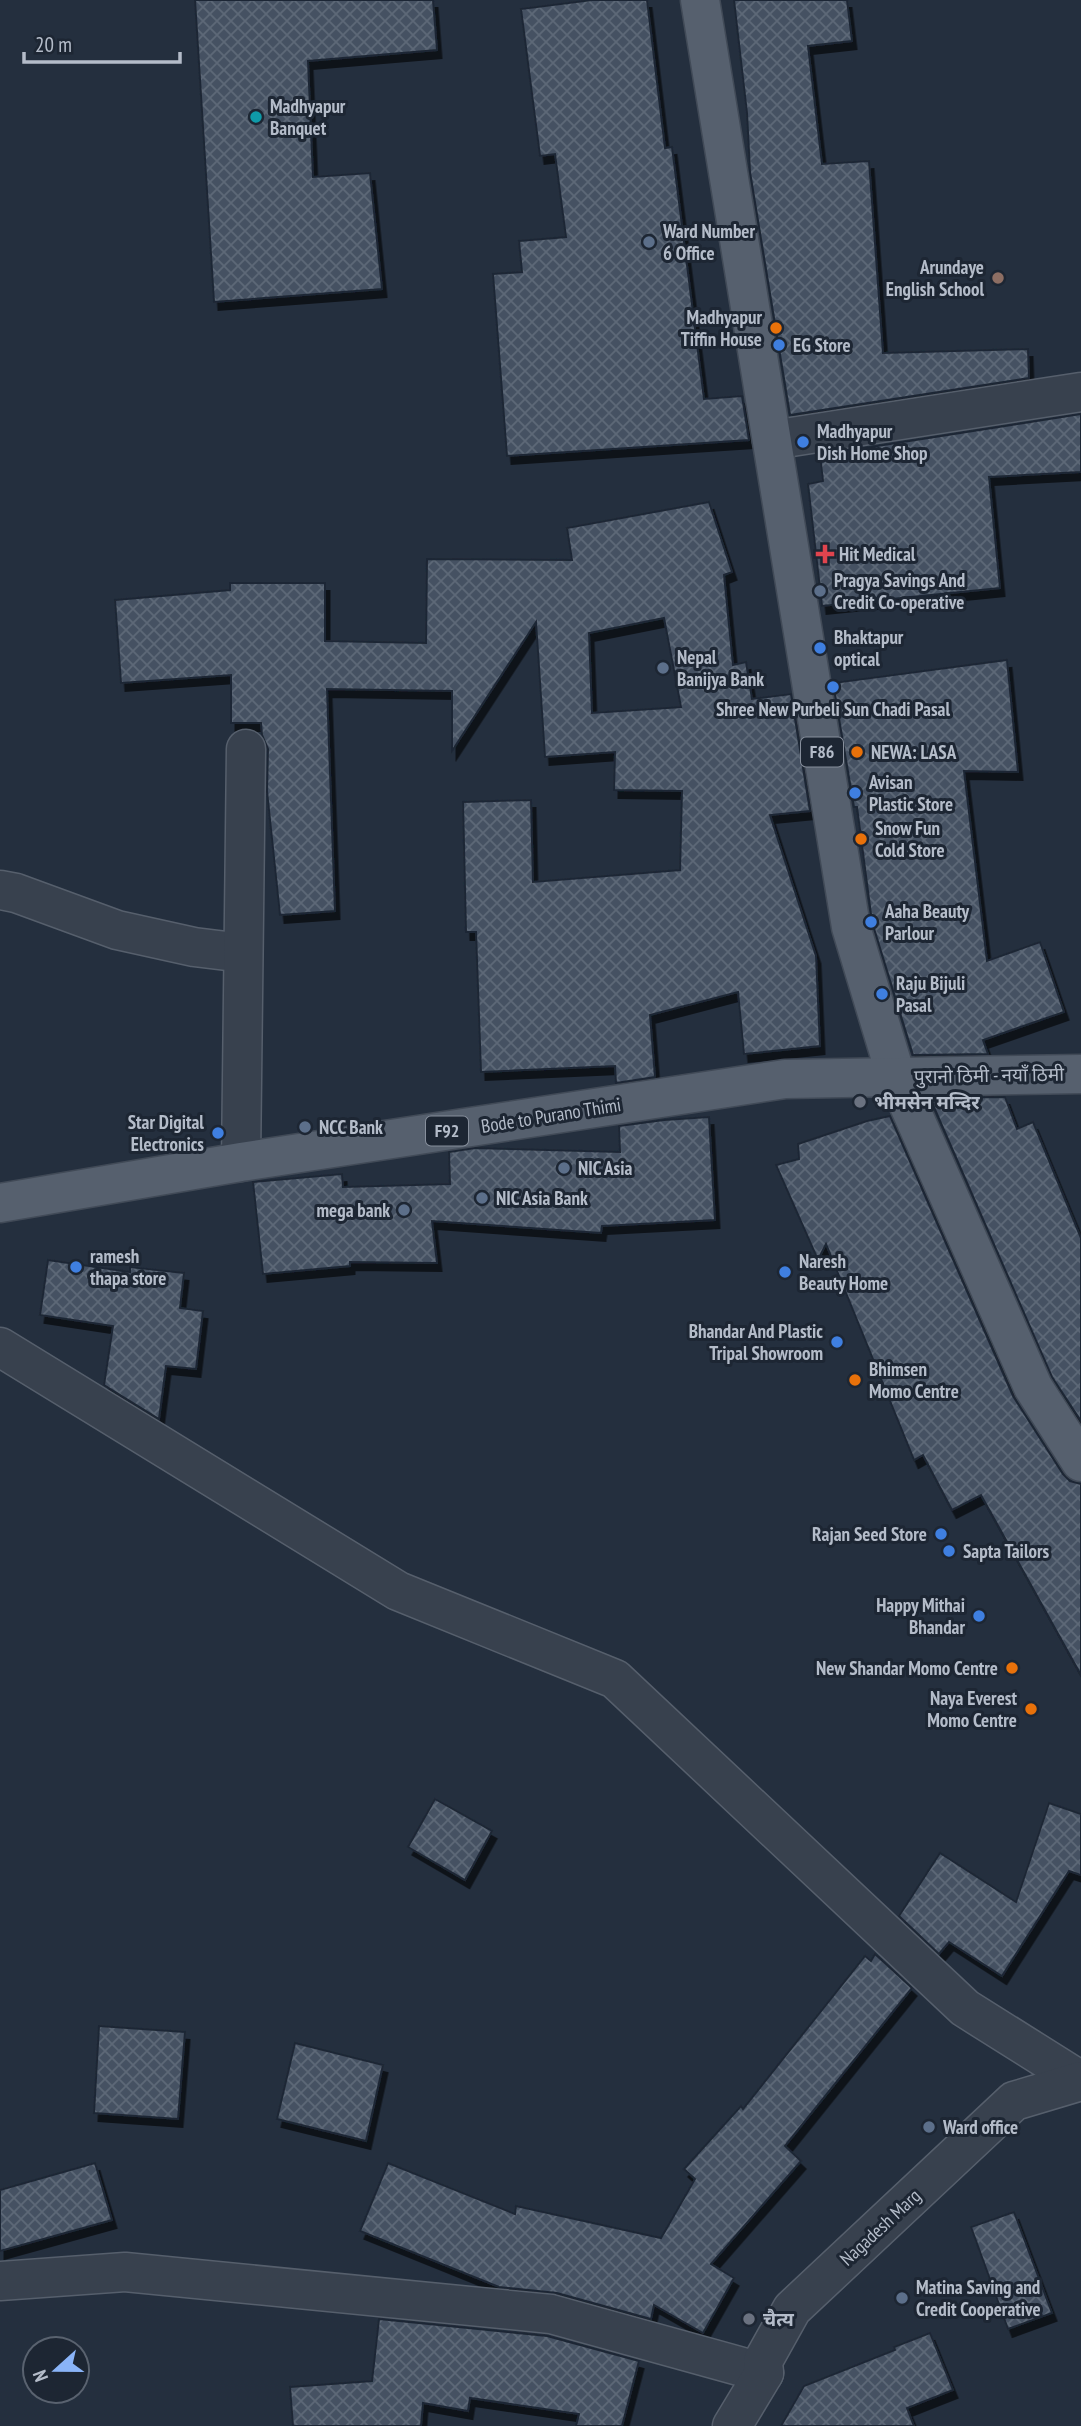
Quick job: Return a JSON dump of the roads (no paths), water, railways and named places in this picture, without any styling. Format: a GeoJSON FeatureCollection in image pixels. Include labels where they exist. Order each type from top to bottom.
{"type":"FeatureCollection","features":[{"type":"Feature","properties":{"kind":"main road","name":"F86"},"geometry":{"type":"LineString","coordinates":[[700,0],[851,926],[896,1076],[1033,1387],[1081,1462]]}},
{"type":"Feature","properties":{"kind":"main road","name":"पुरानो ठिमी - नयाँ ठिमी"},"geometry":{"type":"LineString","coordinates":[[896,1076],[1081,1074]]}},
{"type":"Feature","properties":{"kind":"main road","name":"Bode to Purano Thimi"},"geometry":{"type":"LineString","coordinates":[[0,1203],[241,1162],[785,1079],[896,1076]]}},
{"type":"Feature","properties":{"kind":"street"},"geometry":{"type":"LineString","coordinates":[[772,440],[1081,392]]}},
{"type":"Feature","properties":{"kind":"street"},"geometry":{"type":"LineString","coordinates":[[241,1162],[246,749]]}},
{"type":"Feature","properties":{"kind":"street"},"geometry":{"type":"LineString","coordinates":[[0,890],[117,930],[194,947],[243,953]]}},
{"type":"Feature","properties":{"kind":"street"},"geometry":{"type":"LineString","coordinates":[[0,1346],[398,1591],[615,1679],[965,2008],[1081,2081]]}},
{"type":"Feature","properties":{"kind":"street","name":"Nagadesh Marg"},"geometry":{"type":"LineString","coordinates":[[732,2426],[764,2373],[763,2361],[792,2309],[1014,2101],[1081,2081]]}},
{"type":"Feature","properties":{"kind":"street"},"geometry":{"type":"LineString","coordinates":[[0,2281],[125,2273],[551,2315],[764,2373]]}},
{"type":"Feature","properties":{"kind":"place","name":"Madhyapur Banquet"},"geometry":{"type":"Point","coordinates":[256,117]}},
{"type":"Feature","properties":{"kind":"place","name":"Ward Number 6 Office"},"geometry":{"type":"Point","coordinates":[649,242]}},
{"type":"Feature","properties":{"kind":"place","name":"Arundaye English School"},"geometry":{"type":"Point","coordinates":[998,278]}},
{"type":"Feature","properties":{"kind":"place","name":"Madhyapur Tiffin House"},"geometry":{"type":"Point","coordinates":[776,328]}},
{"type":"Feature","properties":{"kind":"place","name":"EG Store"},"geometry":{"type":"Point","coordinates":[779,345]}},
{"type":"Feature","properties":{"kind":"place","name":"Madhyapur Dish Home Shop"},"geometry":{"type":"Point","coordinates":[803,442]}},
{"type":"Feature","properties":{"kind":"place","name":"Hit Medical"},"geometry":{"type":"Point","coordinates":[825,554]}},
{"type":"Feature","properties":{"kind":"place","name":"Pragya Savings And Credit Co-operative"},"geometry":{"type":"Point","coordinates":[820,591]}},
{"type":"Feature","properties":{"kind":"place","name":"Bhaktapur optical"},"geometry":{"type":"Point","coordinates":[820,648]}},
{"type":"Feature","properties":{"kind":"place","name":"Nepal Banijya Bank"},"geometry":{"type":"Point","coordinates":[663,668]}},
{"type":"Feature","properties":{"kind":"place","name":"Shree New Purbeli Sun Chadi Pasal"},"geometry":{"type":"Point","coordinates":[833,687]}},
{"type":"Feature","properties":{"kind":"place","name":"NEWA: LASA"},"geometry":{"type":"Point","coordinates":[857,752]}},
{"type":"Feature","properties":{"kind":"place","name":"Avisan Plastic Store"},"geometry":{"type":"Point","coordinates":[855,793]}},
{"type":"Feature","properties":{"kind":"place","name":"Snow Fun Cold Store"},"geometry":{"type":"Point","coordinates":[861,839]}},
{"type":"Feature","properties":{"kind":"place","name":"Aaha Beauty Parlour"},"geometry":{"type":"Point","coordinates":[871,922]}},
{"type":"Feature","properties":{"kind":"place","name":"Raju Bijuli Pasal"},"geometry":{"type":"Point","coordinates":[882,994]}},
{"type":"Feature","properties":{"kind":"place","name":"भीमसेन मन्दिर"},"geometry":{"type":"Point","coordinates":[860,1102]}},
{"type":"Feature","properties":{"kind":"place","name":"NCC Bank"},"geometry":{"type":"Point","coordinates":[305,1127]}},
{"type":"Feature","properties":{"kind":"place","name":"Star Digital Electronics"},"geometry":{"type":"Point","coordinates":[218,1133]}},
{"type":"Feature","properties":{"kind":"place","name":"NIC Asia"},"geometry":{"type":"Point","coordinates":[564,1168]}},
{"type":"Feature","properties":{"kind":"place","name":"NIC Asia Bank"},"geometry":{"type":"Point","coordinates":[482,1198]}},
{"type":"Feature","properties":{"kind":"place","name":"mega bank"},"geometry":{"type":"Point","coordinates":[404,1210]}},
{"type":"Feature","properties":{"kind":"place","name":"ramesh thapa store"},"geometry":{"type":"Point","coordinates":[76,1267]}},
{"type":"Feature","properties":{"kind":"place","name":"Naresh Beauty Home"},"geometry":{"type":"Point","coordinates":[785,1272]}},
{"type":"Feature","properties":{"kind":"place","name":"Bhandar And Plastic Tripal Showroom"},"geometry":{"type":"Point","coordinates":[837,1342]}},
{"type":"Feature","properties":{"kind":"place","name":"Bhimsen Momo Centre"},"geometry":{"type":"Point","coordinates":[855,1380]}},
{"type":"Feature","properties":{"kind":"place","name":"Rajan Seed Store"},"geometry":{"type":"Point","coordinates":[941,1534]}},
{"type":"Feature","properties":{"kind":"place","name":"Sapta Tailors"},"geometry":{"type":"Point","coordinates":[949,1551]}},
{"type":"Feature","properties":{"kind":"place","name":"Happy Mithai Bhandar"},"geometry":{"type":"Point","coordinates":[979,1616]}},
{"type":"Feature","properties":{"kind":"place","name":"New Shandar Momo Centre"},"geometry":{"type":"Point","coordinates":[1012,1668]}},
{"type":"Feature","properties":{"kind":"place","name":"Naya Everest Momo Centre"},"geometry":{"type":"Point","coordinates":[1031,1709]}},
{"type":"Feature","properties":{"kind":"place","name":"Ward office"},"geometry":{"type":"Point","coordinates":[929,2127]}},
{"type":"Feature","properties":{"kind":"place","name":"Matina Saving and Credit Cooperative"},"geometry":{"type":"Point","coordinates":[902,2298]}},
{"type":"Feature","properties":{"kind":"place","name":"चैत्य"},"geometry":{"type":"Point","coordinates":[749,2319]}}]}
